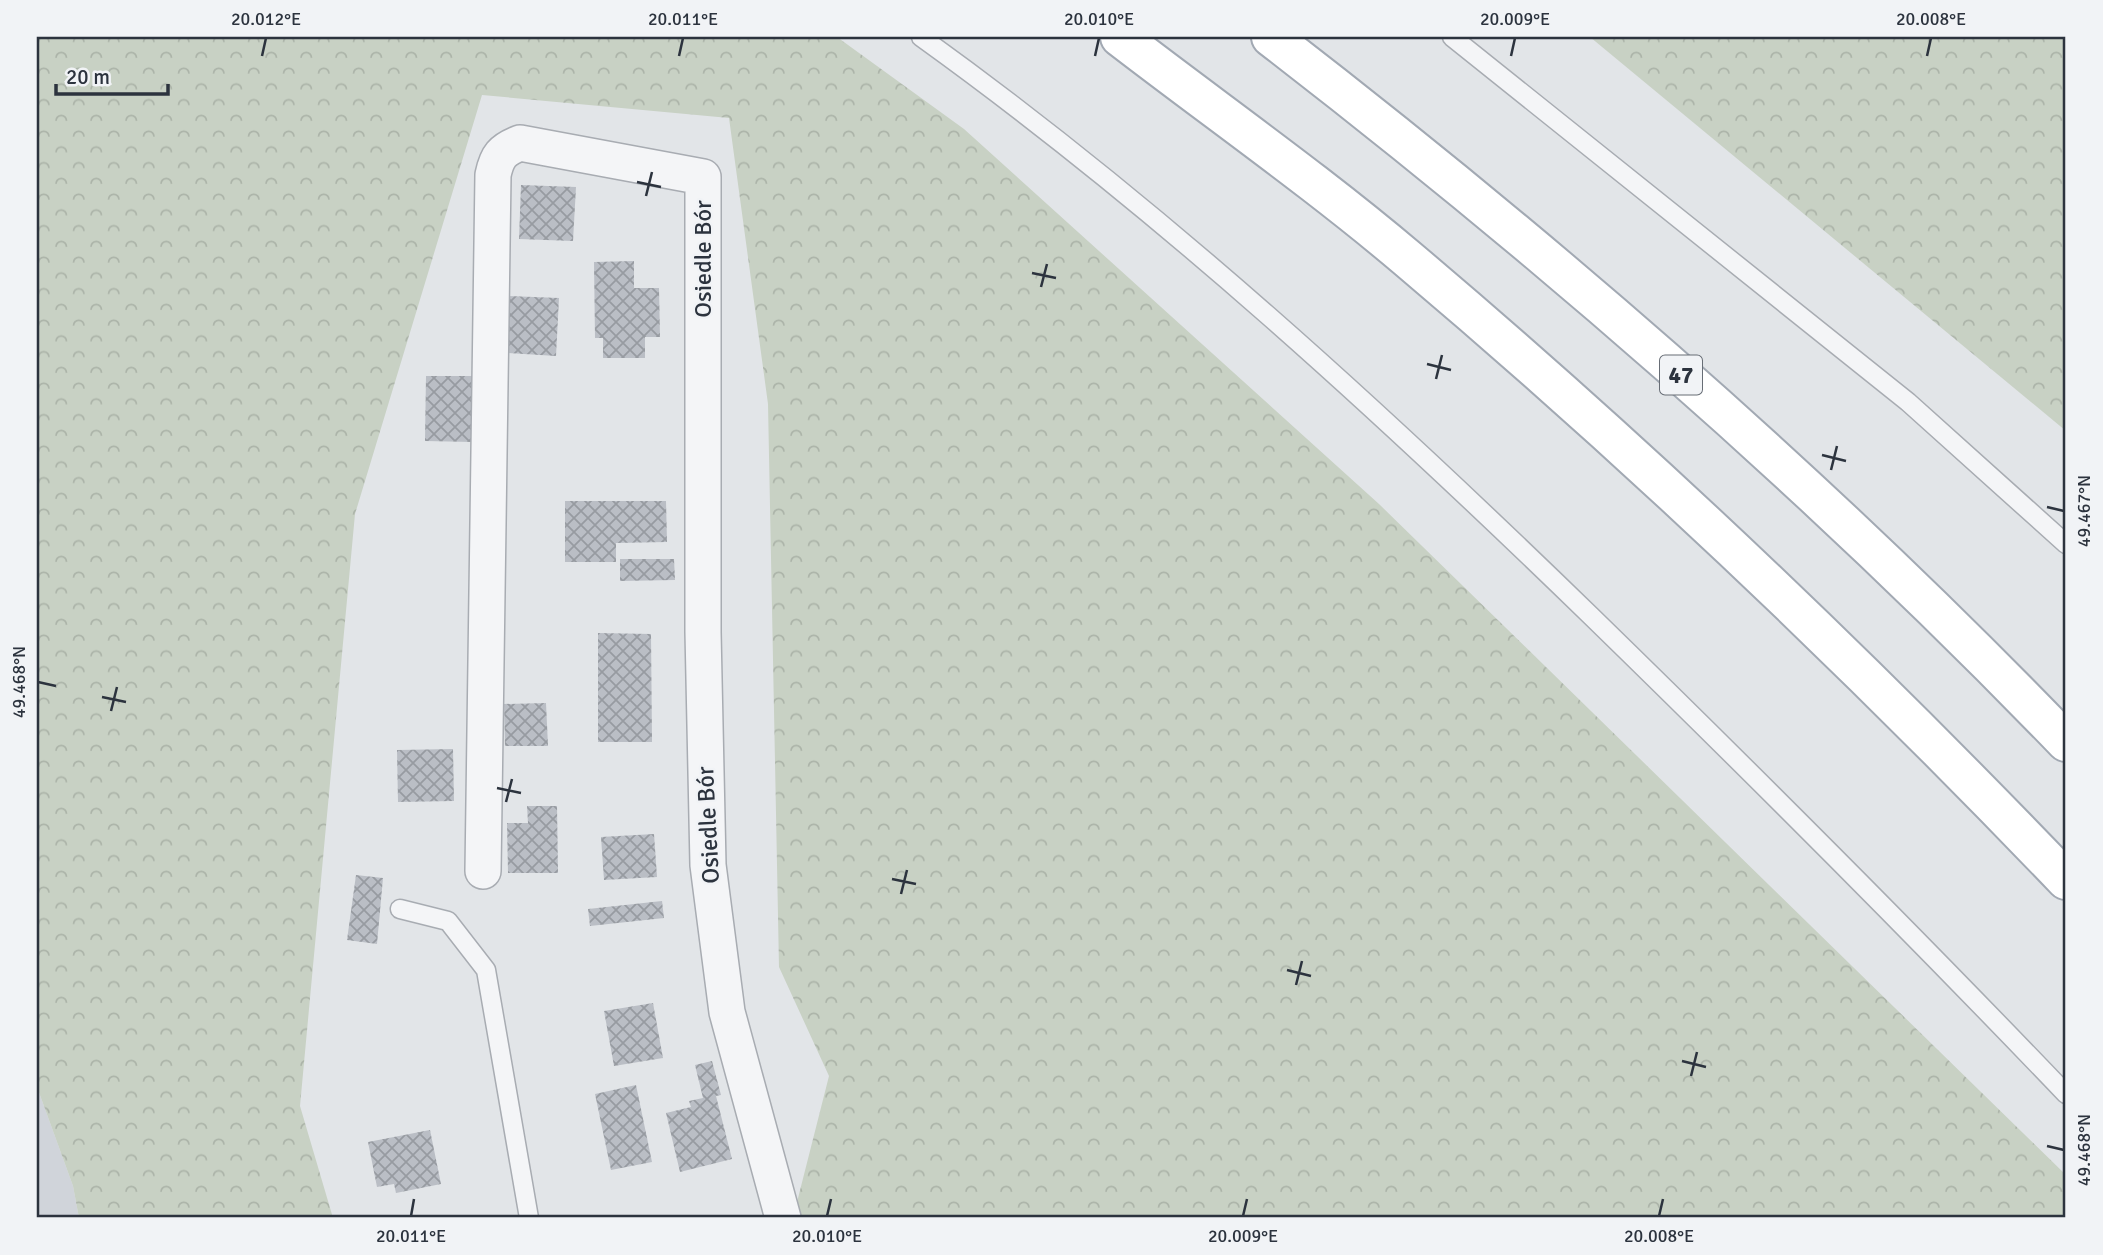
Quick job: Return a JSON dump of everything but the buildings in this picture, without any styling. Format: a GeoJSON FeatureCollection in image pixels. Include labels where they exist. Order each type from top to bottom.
{"type":"FeatureCollection","features":[{"type":"Feature","properties":{"kind":"main road"},"geometry":{"type":"LineString","coordinates":[[1121,37],[1405,256],[1656,475],[1818,627],[2066,880]]}},
{"type":"Feature","properties":{"kind":"main road","name":"47"},"geometry":{"type":"LineString","coordinates":[[1271,37],[1375,117],[1647,344],[1906,584],[2066,742]]}},
{"type":"Feature","properties":{"kind":"street","name":"Osiedle Bór"},"geometry":{"type":"LineString","coordinates":[[483,871],[493,175],[496,161],[503,149],[520,143],[704,177],[703,632],[708,865],[727,1012],[783,1218]]}},
{"type":"Feature","properties":{"kind":"lane"},"geometry":{"type":"LineString","coordinates":[[921,37],[1002,95],[1210,267],[1469,498],[1757,778],[2066,1094]]}},
{"type":"Feature","properties":{"kind":"lane"},"geometry":{"type":"LineString","coordinates":[[1452,37],[1908,402],[2066,544]]}},
{"type":"Feature","properties":{"kind":"lane"},"geometry":{"type":"LineString","coordinates":[[400,909],[449,921],[486,970],[529,1218]]}},
{"type":"Feature","properties":{"kind":"shaded area"},"geometry":{"type":"Polygon","coordinates":[[[37,1087],[73,1186],[79,1218],[37,1218],[37,1087]]]}},
{"type":"Feature","properties":{"kind":"green space"},"geometry":{"type":"Polygon","coordinates":[[[37,37],[837,37],[964,129],[1379,504],[2066,1175],[2066,1218],[797,1218],[795,1210],[829,1076],[779,967],[768,404],[729,118],[482,95],[355,514],[300,1106],[333,1218],[79,1218],[73,1186],[37,1087],[37,37]]]}},
{"type":"Feature","properties":{"kind":"green space"},"geometry":{"type":"Polygon","coordinates":[[[1590,37],[2066,37],[2066,431],[1590,37]]]}}]}
